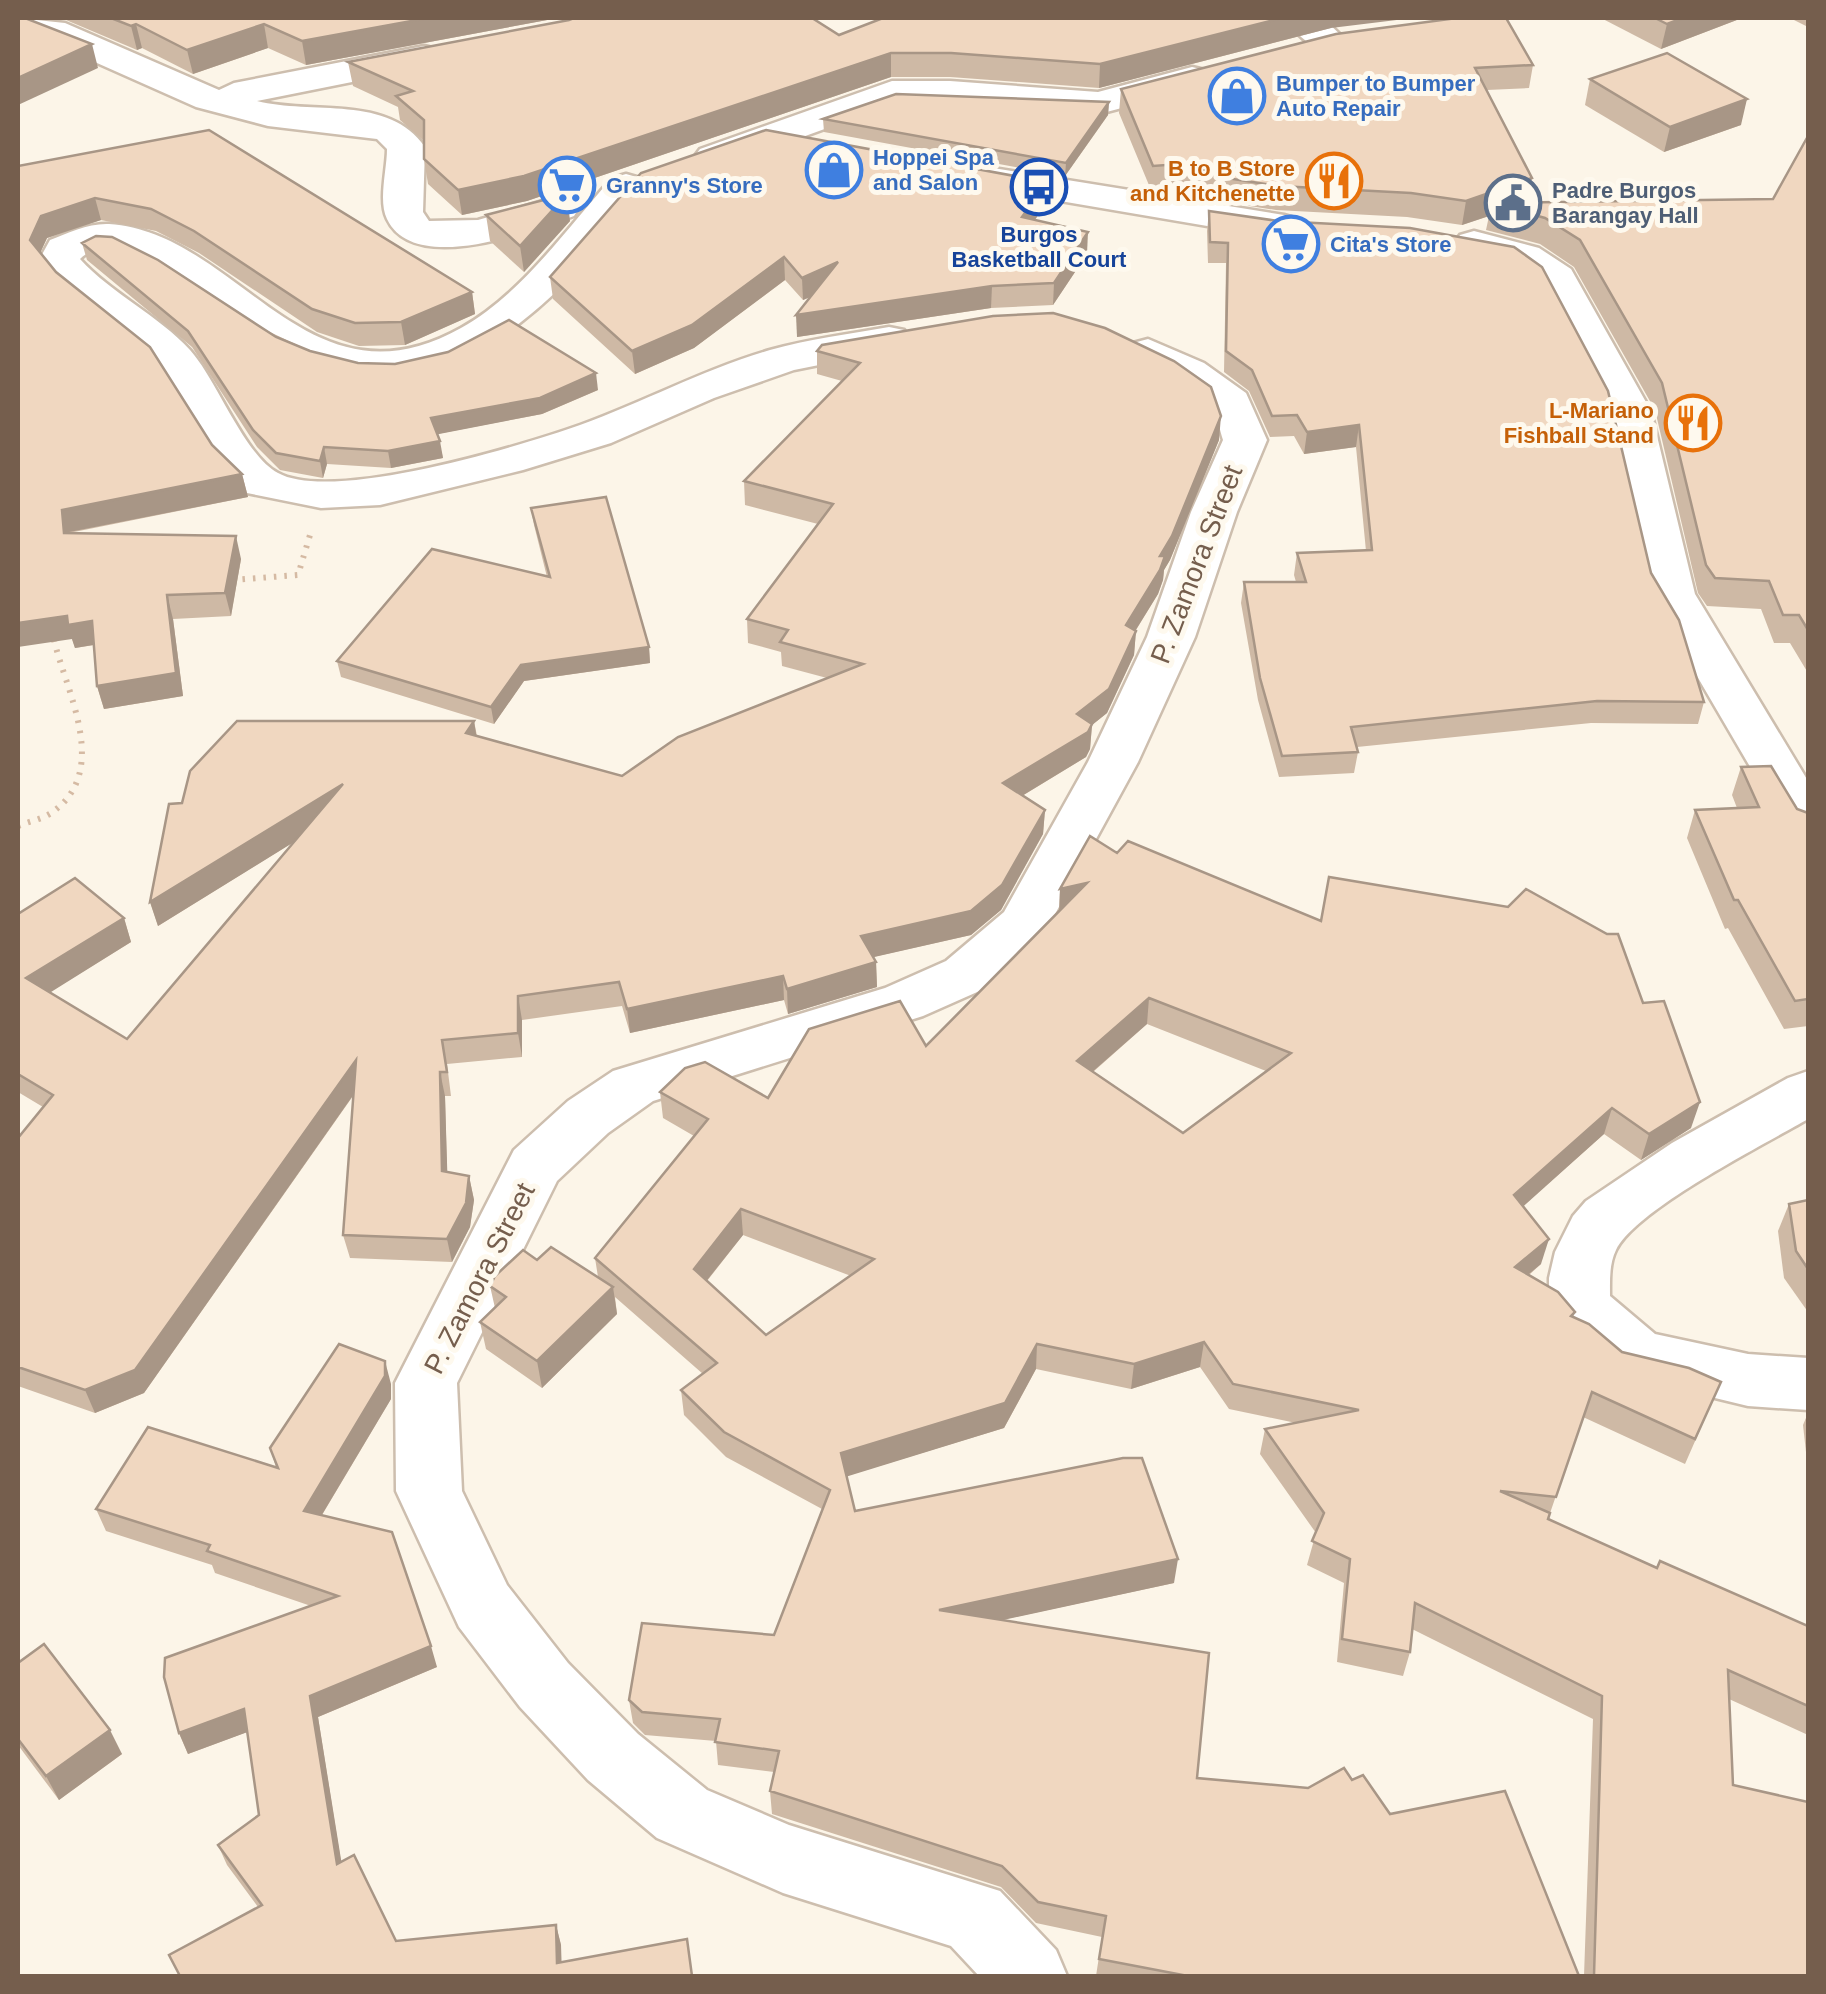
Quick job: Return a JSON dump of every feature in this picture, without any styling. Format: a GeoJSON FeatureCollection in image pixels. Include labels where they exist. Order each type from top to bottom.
{"type":"FeatureCollection","features":[{"type":"Feature","properties":{"kind":"street"},"geometry":{"type":"LineString","coordinates":[[1303,18],[1331,43]]}},
{"type":"Feature","properties":{"kind":"street"},"geometry":{"type":"LineString","coordinates":[[18,23],[53,30],[209,99],[268,114],[362,123],[390,130],[406,147],[404,215],[414,229],[434,237],[505,225],[770,138],[892,92],[950,92],[1099,103],[1231,67]]}},
{"type":"Feature","properties":{"kind":"street"},"geometry":{"type":"LineString","coordinates":[[1284,53],[1368,38]]}},
{"type":"Feature","properties":{"kind":"street"},"geometry":{"type":"LineString","coordinates":[[209,99],[452,52]]}},
{"type":"Feature","properties":{"kind":"street"},"geometry":{"type":"LineString","coordinates":[[770,138],[845,152]]}},
{"type":"Feature","properties":{"kind":"street"},"geometry":{"type":"LineString","coordinates":[[939,170],[1276,226],[1332,229]]}},
{"type":"Feature","properties":{"kind":"street"},"geometry":{"type":"LineString","coordinates":[[656,176],[488,327],[430,359],[401,363],[333,360],[291,342],[168,257],[109,236],[64,248],[58,260],[79,282],[175,360],[237,457],[263,484],[321,495],[380,492],[506,461],[596,434],[699,389],[784,359],[938,332]]}},
{"type":"Feature","properties":{"kind":"street"},"geometry":{"type":"LineString","coordinates":[[1441,238],[1525,256],[1558,278],[1629,411],[1672,594],[1808,823]]}},
{"type":"Feature","properties":{"kind":"street","name":"P. Zamora Street"},"geometry":{"type":"LineString","coordinates":[[1030,1976],[974,1917],[783,1858],[682,1814],[612,1757],[544,1685],[483,1606],[429,1491],[426,1384],[535,1166],[588,1117],[633,1086],[904,1002],[965,975],[1022,925],[1113,762],[1154,673],[1245,440],[1231,402],[1188,372],[1103,334]]}},
{"type":"Feature","properties":{"kind":"street"},"geometry":{"type":"LineString","coordinates":[[1808,1093],[1638,1194],[1595,1228],[1578,1270],[1580,1308],[1638,1356],[1748,1380],[1808,1384]]}},
{"type":"Feature","properties":{"kind":"path"},"geometry":{"type":"LineString","coordinates":[[227,580],[298,575]]}},
{"type":"Feature","properties":{"kind":"path"},"geometry":{"type":"LineString","coordinates":[[18,826],[54,811],[78,785],[82,747],[75,701],[54,646],[51,619]]}},
{"type":"Feature","properties":{"kind":"building"},"geometry":{"type":"Polygon","coordinates":[[[18,18],[25,18],[92,44],[18,78],[18,18]]]}},
{"type":"Feature","properties":{"kind":"building"},"geometry":{"type":"Polygon","coordinates":[[[111,18],[428,18],[302,41],[264,24],[187,50],[136,24],[131,26],[111,18]]]}},
{"type":"Feature","properties":{"kind":"building"},"geometry":{"type":"Polygon","coordinates":[[[574,18],[812,18],[839,35],[883,18],[1282,18],[1100,64],[951,53],[891,53],[524,176],[458,190],[424,159],[424,120],[396,96],[413,91],[348,62],[574,18]]]}},
{"type":"Feature","properties":{"kind":"building"},"geometry":{"type":"Polygon","coordinates":[[[1457,18],[1506,18],[1533,65],[1475,68],[1532,178],[1466,201],[1411,193],[1279,186],[1207,175],[1207,162],[1153,166],[1121,89],[1336,34],[1457,18]]]}},
{"type":"Feature","properties":{"kind":"building"},"geometry":{"type":"Polygon","coordinates":[[[1655,18],[1683,18],[1667,24],[1655,18]]]}},
{"type":"Feature","properties":{"kind":"building"},"geometry":{"type":"Polygon","coordinates":[[[1667,53],[1747,99],[1670,127],[1590,79],[1667,53]]]}},
{"type":"Feature","properties":{"kind":"building"},"geometry":{"type":"Polygon","coordinates":[[[896,94],[1109,102],[1066,163],[823,119],[896,94]]]}},
{"type":"Feature","properties":{"kind":"building"},"geometry":{"type":"Polygon","coordinates":[[[209,130],[472,292],[401,322],[355,323],[312,309],[194,231],[151,209],[95,198],[41,216],[30,240],[56,272],[150,347],[212,445],[242,474],[62,510],[64,533],[236,536],[225,593],[167,595],[176,673],[97,686],[92,621],[68,625],[67,616],[18,623],[18,166],[209,130]]]}},
{"type":"Feature","properties":{"kind":"building"},"geometry":{"type":"Polygon","coordinates":[[[766,130],[1047,182],[1022,217],[1088,232],[1054,283],[992,286],[796,315],[838,262],[802,278],[784,257],[692,325],[632,351],[550,277],[641,173],[766,130]]]}},
{"type":"Feature","properties":{"kind":"building"},"geometry":{"type":"Polygon","coordinates":[[[1808,136],[1808,630],[1799,615],[1783,615],[1769,581],[1715,578],[1706,565],[1662,383],[1580,240],[1545,218],[1491,203],[1773,199],[1808,136]]]}},
{"type":"Feature","properties":{"kind":"building"},"geometry":{"type":"Polygon","coordinates":[[[567,194],[520,246],[486,215],[567,194]]]}},
{"type":"Feature","properties":{"kind":"building"},"geometry":{"type":"Polygon","coordinates":[[[1209,211],[1278,221],[1410,228],[1514,247],[1542,267],[1608,391],[1651,573],[1679,620],[1704,702],[1597,701],[1351,727],[1358,752],[1282,756],[1260,678],[1244,582],[1306,582],[1297,553],[1372,550],[1359,425],[1307,432],[1297,415],[1272,416],[1252,370],[1226,351],[1228,243],[1210,242],[1209,211]]]}},
{"type":"Feature","properties":{"kind":"building"},"geometry":{"type":"Polygon","coordinates":[[[96,236],[112,237],[158,260],[276,337],[310,351],[358,363],[395,364],[448,352],[509,320],[596,373],[540,398],[431,418],[440,441],[388,451],[324,447],[320,461],[276,453],[253,430],[188,331],[82,243],[96,236]]]}},
{"type":"Feature","properties":{"kind":"building"},"geometry":{"type":"Polygon","coordinates":[[[1053,313],[1105,328],[1174,361],[1211,387],[1221,416],[1172,536],[1160,556],[1165,556],[1160,570],[1126,625],[1136,631],[1109,689],[1077,714],[1092,724],[1088,732],[1003,783],[1045,810],[1002,885],[971,911],[861,936],[876,962],[787,989],[783,976],[627,1009],[619,982],[518,996],[518,1033],[442,1040],[447,1072],[440,1072],[442,1171],[469,1176],[466,1203],[447,1239],[343,1235],[356,1060],[135,1370],[85,1390],[18,1367],[18,1138],[53,1095],[18,1074],[18,914],[75,878],[124,918],[26,978],[127,1039],[343,784],[150,902],[169,804],[182,803],[190,771],[237,721],[474,721],[466,733],[622,776],[678,737],[863,664],[780,642],[788,630],[747,619],[833,504],[744,481],[860,363],[817,351],[822,345],[993,316],[1053,313]]]}},
{"type":"Feature","properties":{"kind":"building"},"geometry":{"type":"Polygon","coordinates":[[[606,497],[649,647],[521,665],[491,707],[337,661],[432,549],[550,577],[531,508],[606,497]]]}},
{"type":"Feature","properties":{"kind":"building"},"geometry":{"type":"Polygon","coordinates":[[[1771,766],[1797,809],[1808,813],[1808,999],[1795,1001],[1738,900],[1734,900],[1695,810],[1759,807],[1741,767],[1771,766]]]}},
{"type":"Feature","properties":{"kind":"building"},"geometry":{"type":"Polygon","coordinates":[[[1090,836],[1117,853],[1128,841],[1321,921],[1329,877],[1508,907],[1526,889],[1607,934],[1618,934],[1643,1003],[1664,1001],[1700,1102],[1649,1134],[1612,1108],[1514,1195],[1549,1239],[1515,1267],[1558,1292],[1575,1312],[1571,1316],[1589,1324],[1622,1352],[1689,1368],[1721,1382],[1695,1439],[1592,1392],[1556,1497],[1500,1491],[1550,1513],[1548,1519],[1657,1568],[1660,1561],[1808,1626],[1808,1706],[1728,1670],[1733,1785],[1808,1802],[1808,1976],[1594,1976],[1602,1696],[1415,1603],[1410,1652],[1342,1639],[1350,1559],[1312,1541],[1324,1513],[1265,1429],[1359,1410],[1233,1384],[1204,1342],[1134,1364],[1037,1344],[1005,1403],[841,1453],[855,1511],[1123,1458],[1142,1458],[1178,1559],[939,1610],[1209,1653],[1197,1778],[1308,1788],[1344,1768],[1352,1780],[1363,1775],[1390,1814],[1505,1791],[1579,1976],[1188,1976],[1099,1959],[1106,1916],[1038,1902],[1002,1866],[770,1791],[779,1751],[715,1742],[720,1719],[642,1712],[629,1700],[642,1623],[774,1635],[830,1490],[724,1432],[681,1390],[717,1363],[595,1258],[708,1119],[660,1092],[685,1068],[705,1062],[768,1098],[809,1029],[900,1001],[926,1046],[1087,883],[1060,889],[1090,836]],[[1149,998],[1077,1061],[1183,1133],[1291,1053],[1149,998]],[[741,1209],[694,1269],[766,1335],[874,1259],[741,1209]]]}},
{"type":"Feature","properties":{"kind":"building"},"geometry":{"type":"Polygon","coordinates":[[[1808,1200],[1808,1269],[1796,1251],[1789,1204],[1808,1200]]]}},
{"type":"Feature","properties":{"kind":"building"},"geometry":{"type":"Polygon","coordinates":[[[551,1247],[613,1287],[537,1361],[480,1322],[506,1297],[490,1286],[495,1276],[523,1250],[537,1260],[551,1247]]]}},
{"type":"Feature","properties":{"kind":"building"},"geometry":{"type":"Polygon","coordinates":[[[339,1344],[385,1361],[385,1376],[304,1511],[392,1532],[431,1646],[310,1696],[337,1864],[354,1855],[396,1941],[556,1925],[557,1963],[687,1939],[692,1976],[180,1976],[169,1955],[262,1905],[218,1845],[259,1815],[244,1709],[179,1733],[164,1677],[165,1658],[338,1596],[207,1551],[210,1545],[96,1509],[148,1427],[278,1468],[270,1448],[339,1344]]]}},
{"type":"Feature","properties":{"kind":"building"},"geometry":{"type":"Polygon","coordinates":[[[44,1644],[110,1730],[46,1776],[18,1739],[18,1663],[44,1644]]]}},
{"type":"Feature","properties":{"kind":"place","name":"Bumper to Bumper Auto Repair"},"geometry":{"type":"Point","coordinates":[1237,96]}},
{"type":"Feature","properties":{"kind":"place","name":"Hoppei Spa and Salon"},"geometry":{"type":"Point","coordinates":[834,170]}},
{"type":"Feature","properties":{"kind":"place","name":"B to B Store and Kitchenette"},"geometry":{"type":"Point","coordinates":[1334,181]}},
{"type":"Feature","properties":{"kind":"place","name":"Granny's Store"},"geometry":{"type":"Point","coordinates":[567,185]}},
{"type":"Feature","properties":{"kind":"place","name":"Burgos Basketball Court"},"geometry":{"type":"Point","coordinates":[1039,187]}},
{"type":"Feature","properties":{"kind":"place","name":"Padre Burgos Barangay Hall"},"geometry":{"type":"Point","coordinates":[1513,203]}},
{"type":"Feature","properties":{"kind":"place","name":"Cita's Store"},"geometry":{"type":"Point","coordinates":[1291,244]}},
{"type":"Feature","properties":{"kind":"place","name":"L-Mariano Fishball Stand"},"geometry":{"type":"Point","coordinates":[1693,423]}}]}
